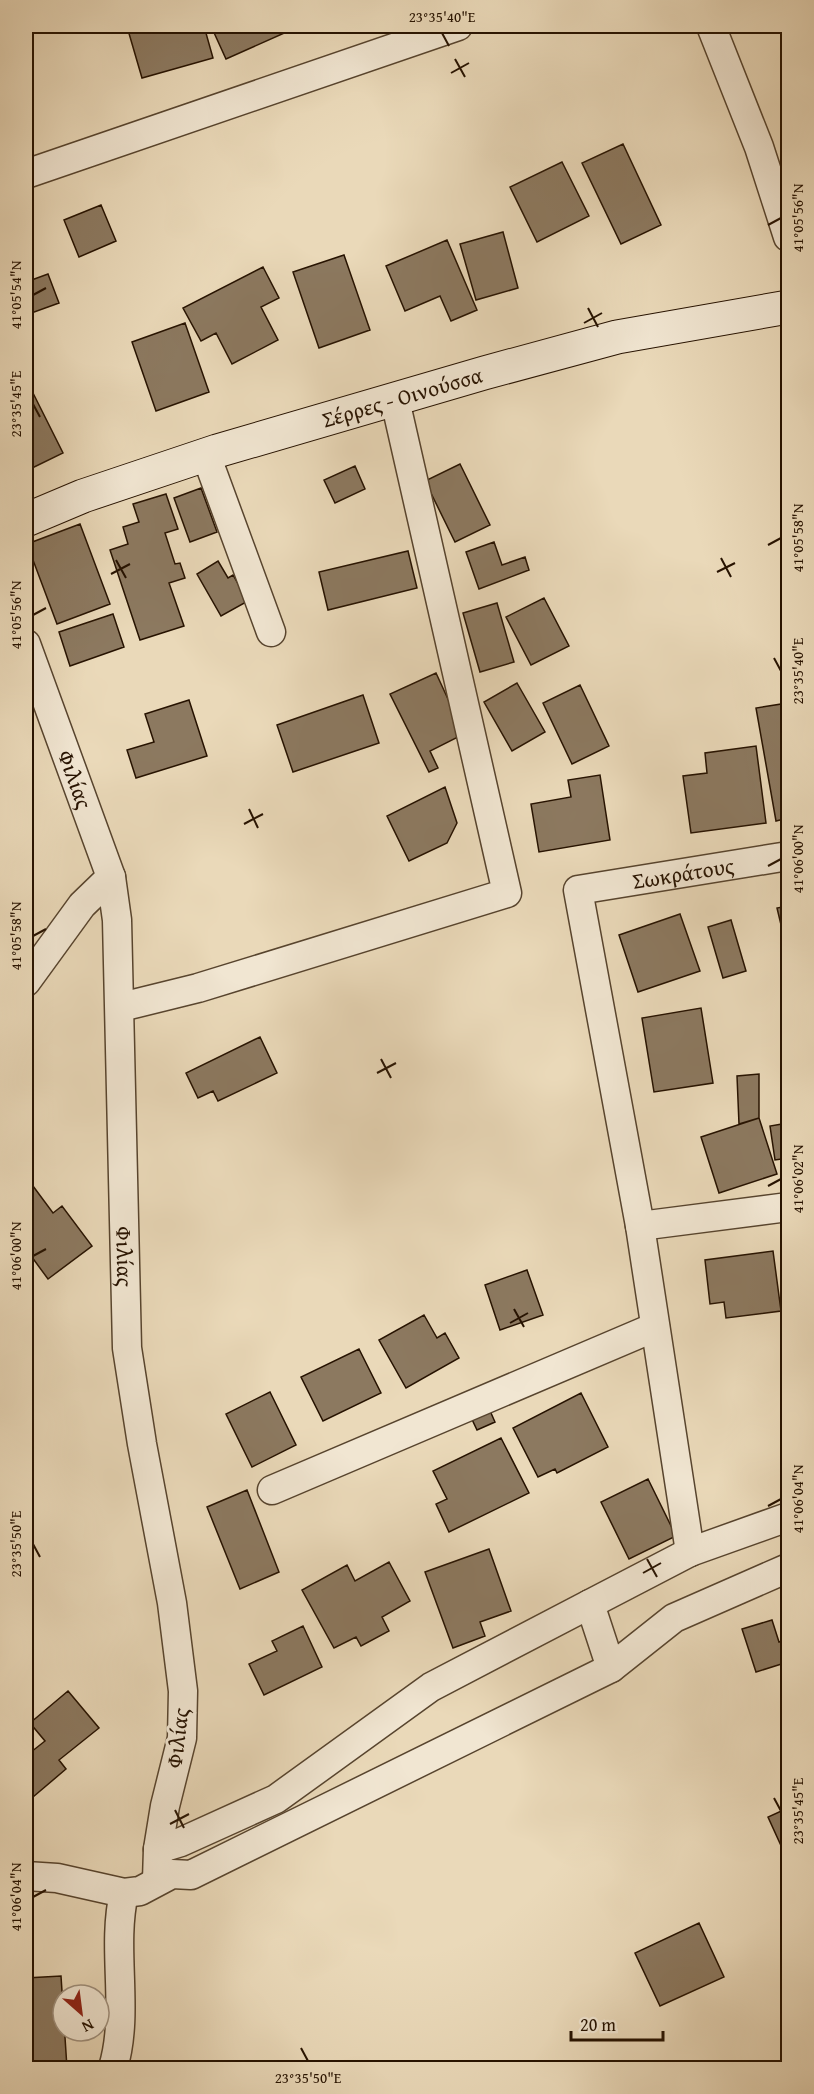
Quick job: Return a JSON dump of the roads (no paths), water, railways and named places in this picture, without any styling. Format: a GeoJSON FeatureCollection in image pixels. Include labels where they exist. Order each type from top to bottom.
{"type":"FeatureCollection","features":[{"type":"Feature","properties":{"kind":"street"},"geometry":{"type":"LineString","coordinates":[[26,174],[458,26]]}},
{"type":"Feature","properties":{"kind":"street"},"geometry":{"type":"LineString","coordinates":[[711,26],[759,147],[789,237]]}},
{"type":"Feature","properties":{"kind":"street","name":"Σέρρες - Οινούσσα"},"geometry":{"type":"LineString","coordinates":[[26,519],[83,496],[207,455],[616,337],[789,307]]}},
{"type":"Feature","properties":{"kind":"street"},"geometry":{"type":"LineString","coordinates":[[121,1007],[198,988],[507,893],[395,400]]}},
{"type":"Feature","properties":{"kind":"street"},"geometry":{"type":"LineString","coordinates":[[207,455],[271,632]]}},
{"type":"Feature","properties":{"kind":"street","name":"Φιλίας"},"geometry":{"type":"LineString","coordinates":[[26,644],[111,877],[117,920],[121,1007],[127,1348],[142,1444],[172,1603],[183,1691],[182,1738],[165,1806],[158,1849],[157,1880]]}},
{"type":"Feature","properties":{"kind":"street","name":"Σωκράτους"},"geometry":{"type":"LineString","coordinates":[[639,1226],[578,890],[789,856]]}},
{"type":"Feature","properties":{"kind":"street"},"geometry":{"type":"LineString","coordinates":[[26,982],[82,905],[111,877]]}},
{"type":"Feature","properties":{"kind":"street"},"geometry":{"type":"LineString","coordinates":[[690,1552],[639,1226],[789,1208]]}},
{"type":"Feature","properties":{"kind":"street"},"geometry":{"type":"LineString","coordinates":[[272,1490],[655,1327]]}},
{"type":"Feature","properties":{"kind":"street"},"geometry":{"type":"LineString","coordinates":[[158,1849],[181,1842],[276,1799],[431,1687],[690,1552],[789,1517]]}},
{"type":"Feature","properties":{"kind":"street"},"geometry":{"type":"LineString","coordinates":[[26,1876],[57,1878],[124,1893],[140,1891],[172,1874],[191,1875],[611,1668],[674,1618],[789,1568]]}},
{"type":"Feature","properties":{"kind":"street"},"geometry":{"type":"LineString","coordinates":[[590,1604],[611,1668]]}},
{"type":"Feature","properties":{"kind":"street"},"geometry":{"type":"LineString","coordinates":[[113,2068],[117,2056],[122,1985],[120,1916],[124,1893]]}}]}
